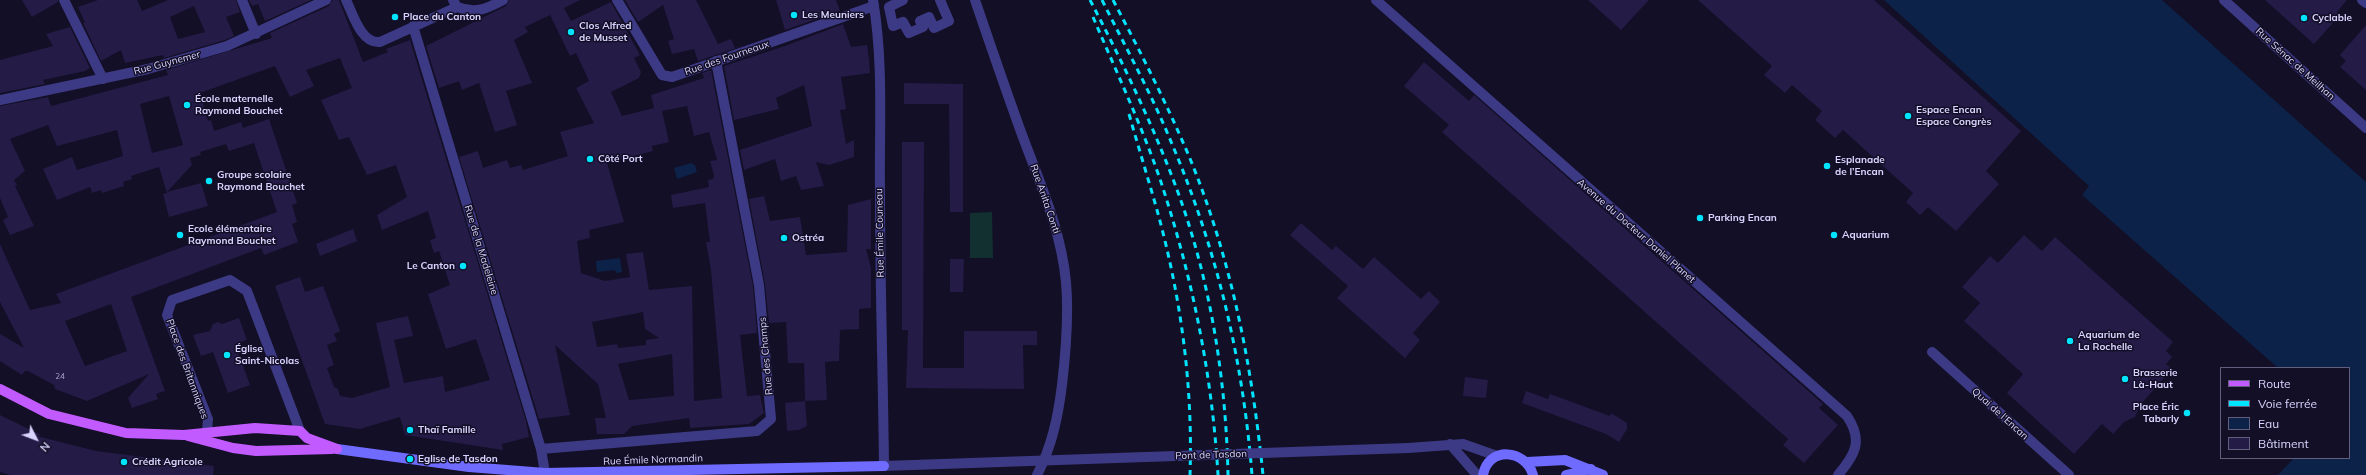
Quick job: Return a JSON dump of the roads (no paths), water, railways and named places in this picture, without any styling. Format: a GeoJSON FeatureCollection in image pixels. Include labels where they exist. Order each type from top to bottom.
{"type":"FeatureCollection","features":[{"type":"Feature","properties":{"kind":"main road","name":"Rue Émile Normandin"},"geometry":{"type":"LineString","coordinates":[[0,389],[49,414],[126,433],[184,435],[207,431],[254,428],[300,431],[307,438],[337,449]]}},
{"type":"Feature","properties":{"kind":"main road","name":"Rue Émile Normandin"},"geometry":{"type":"LineString","coordinates":[[184,435],[233,448],[256,451],[337,449],[469,467],[486,471],[545,473],[884,466]]}},
{"type":"Feature","properties":{"kind":"main road"},"geometry":{"type":"LineString","coordinates":[[1483,475],[1489,462],[1497,456],[1513,454],[1527,462],[1565,460],[1603,475]]}},
{"type":"Feature","properties":{"kind":"main road"},"geometry":{"type":"LineString","coordinates":[[1527,462],[1533,475]]}},
{"type":"Feature","properties":{"kind":"main road"},"geometry":{"type":"LineString","coordinates":[[1566,475],[1591,470]]}},
{"type":"Feature","properties":{"kind":"street"},"geometry":{"type":"LineString","coordinates":[[64,0],[103,79]]}},
{"type":"Feature","properties":{"kind":"street"},"geometry":{"type":"LineString","coordinates":[[242,0],[256,34]]}},
{"type":"Feature","properties":{"kind":"street","name":"Rue Guynemer"},"geometry":{"type":"LineString","coordinates":[[0,100],[148,69],[227,46],[256,34],[326,0]]}},
{"type":"Feature","properties":{"kind":"street"},"geometry":{"type":"LineString","coordinates":[[346,0],[366,39],[373,42],[380,42],[455,3],[473,12],[482,10],[502,0]]}},
{"type":"Feature","properties":{"kind":"street","name":"Rue des Fourneaux"},"geometry":{"type":"LineString","coordinates":[[617,0],[662,74],[672,77],[874,3]]}},
{"type":"Feature","properties":{"kind":"street"},"geometry":{"type":"LineString","coordinates":[[903,0],[889,7],[893,26],[903,22],[909,33],[923,27],[920,21],[929,17],[934,28],[948,21],[940,0]]}},
{"type":"Feature","properties":{"kind":"street","name":"Rue Anita Conti"},"geometry":{"type":"LineString","coordinates":[[975,0],[1011,104],[1049,206],[1060,247],[1066,282],[1066,338],[1058,411],[1050,448],[1037,475]]}},
{"type":"Feature","properties":{"kind":"street","name":"Avenue du Docteur Daniel Planet"},"geometry":{"type":"LineString","coordinates":[[1376,0],[1384,10],[1847,416],[1855,428],[1857,442],[1851,459],[1838,475]]}},
{"type":"Feature","properties":{"kind":"street","name":"Rue Sénac de Meilhan"},"geometry":{"type":"LineString","coordinates":[[2224,0],[2366,128]]}},
{"type":"Feature","properties":{"kind":"street"},"geometry":{"type":"LineString","coordinates":[[2362,0],[2366,3]]}},
{"type":"Feature","properties":{"kind":"street","name":"Rue Émile Couneau"},"geometry":{"type":"LineString","coordinates":[[874,3],[880,98],[884,466]]}},
{"type":"Feature","properties":{"kind":"street","name":"Rue de la Madeleine"},"geometry":{"type":"LineString","coordinates":[[413,26],[540,448],[545,473]]}},
{"type":"Feature","properties":{"kind":"street","name":"Rue des Champs"},"geometry":{"type":"LineString","coordinates":[[540,448],[757,431],[771,419],[759,285],[716,61]]}},
{"type":"Feature","properties":{"kind":"street","name":"Place des Britanniques"},"geometry":{"type":"LineString","coordinates":[[207,431],[208,419],[167,315],[172,300],[230,280],[247,291],[300,431]]}},
{"type":"Feature","properties":{"kind":"street","name":"Quai de l'Encan"},"geometry":{"type":"LineString","coordinates":[[1932,352],[2069,475]]}},
{"type":"Feature","properties":{"kind":"street"},"geometry":{"type":"LineString","coordinates":[[1450,444],[1477,475]]}},
{"type":"Feature","properties":{"kind":"street","name":"Pont de Tasdon"},"geometry":{"type":"LineString","coordinates":[[971,463],[1408,448],[1450,444],[1463,444],[1497,456]]}},
{"type":"Feature","properties":{"kind":"street","name":"Rue Émile Normandin"},"geometry":{"type":"LineString","coordinates":[[884,466],[971,463]]}},
{"type":"Feature","properties":{"kind":"water"},"geometry":{"type":"Polygon","coordinates":[[[1884,0],[2162,0],[2366,182],[2366,475],[2278,475],[2293,459],[2350,459],[2350,367],[2277,367],[2082,195],[2089,186],[1884,0]]]}},
{"type":"Feature","properties":{"kind":"water"},"geometry":{"type":"Polygon","coordinates":[[[691,163],[695,165],[697,172],[677,179],[674,168],[691,163]]]}},
{"type":"Feature","properties":{"kind":"water"},"geometry":{"type":"Polygon","coordinates":[[[620,258],[622,272],[616,273],[615,270],[597,272],[596,261],[620,258]]]}},
{"type":"Feature","properties":{"kind":"railway"},"geometry":{"type":"LineString","coordinates":[[1090,0],[1147,116],[1176,187],[1188,222],[1207,293],[1220,365],[1227,439],[1228,475]]}},
{"type":"Feature","properties":{"kind":"railway"},"geometry":{"type":"LineString","coordinates":[[1102,0],[1164,126],[1188,184],[1215,265],[1235,348],[1248,432],[1252,475]]}},
{"type":"Feature","properties":{"kind":"railway"},"geometry":{"type":"LineString","coordinates":[[1113,0],[1154,80],[1182,140],[1218,237],[1229,276],[1246,355],[1253,395],[1263,475]]}},
{"type":"Feature","properties":{"kind":"railway"},"geometry":{"type":"LineString","coordinates":[[1093,17],[1153,158],[1182,252],[1199,325],[1211,399],[1218,475]]}},
{"type":"Feature","properties":{"kind":"railway"},"geometry":{"type":"LineString","coordinates":[[1129,114],[1157,210],[1173,276],[1179,309],[1187,375],[1190,475]]}},
{"type":"Feature","properties":{"kind":"place","name":"Les Meuniers"},"geometry":{"type":"Point","coordinates":[794,15]}},
{"type":"Feature","properties":{"kind":"place","name":"Place du Canton"},"geometry":{"type":"Point","coordinates":[395,17]}},
{"type":"Feature","properties":{"kind":"place","name":"Cyclable"},"geometry":{"type":"Point","coordinates":[2304,18]}},
{"type":"Feature","properties":{"kind":"place","name":"Clos Alfred de Musset"},"geometry":{"type":"Point","coordinates":[571,32]}},
{"type":"Feature","properties":{"kind":"place","name":"École maternelle Raymond Bouchet"},"geometry":{"type":"Point","coordinates":[187,105]}},
{"type":"Feature","properties":{"kind":"place","name":"Espace Encan Espace Congrès"},"geometry":{"type":"Point","coordinates":[1908,116]}},
{"type":"Feature","properties":{"kind":"place","name":"Côté Port"},"geometry":{"type":"Point","coordinates":[590,159]}},
{"type":"Feature","properties":{"kind":"place","name":"Esplanade de l’Encan"},"geometry":{"type":"Point","coordinates":[1827,166]}},
{"type":"Feature","properties":{"kind":"place","name":"Groupe scolaire Raymond Bouchet"},"geometry":{"type":"Point","coordinates":[209,181]}},
{"type":"Feature","properties":{"kind":"place","name":"Parking Encan"},"geometry":{"type":"Point","coordinates":[1700,218]}},
{"type":"Feature","properties":{"kind":"place","name":"Ecole élémentaire Raymond Bouchet"},"geometry":{"type":"Point","coordinates":[180,235]}},
{"type":"Feature","properties":{"kind":"place","name":"Aquarium"},"geometry":{"type":"Point","coordinates":[1834,235]}},
{"type":"Feature","properties":{"kind":"place","name":"Ostréa"},"geometry":{"type":"Point","coordinates":[784,238]}},
{"type":"Feature","properties":{"kind":"place","name":"Le Canton"},"geometry":{"type":"Point","coordinates":[463,266]}},
{"type":"Feature","properties":{"kind":"place","name":"Aquarium de La Rochelle"},"geometry":{"type":"Point","coordinates":[2070,341]}},
{"type":"Feature","properties":{"kind":"place","name":"Église Saint-Nicolas"},"geometry":{"type":"Point","coordinates":[227,355]}},
{"type":"Feature","properties":{"kind":"place","name":"Brasserie Là-Haut"},"geometry":{"type":"Point","coordinates":[2125,379]}},
{"type":"Feature","properties":{"kind":"place","name":"Place Éric Tabarly"},"geometry":{"type":"Point","coordinates":[2187,413]}},
{"type":"Feature","properties":{"kind":"place","name":"Thaï Famille"},"geometry":{"type":"Point","coordinates":[410,430]}},
{"type":"Feature","properties":{"kind":"place","name":"Eglise de Tasdon"},"geometry":{"type":"Point","coordinates":[410,459]}},
{"type":"Feature","properties":{"kind":"place","name":"Crédit Agricole"},"geometry":{"type":"Point","coordinates":[124,462]}}]}
